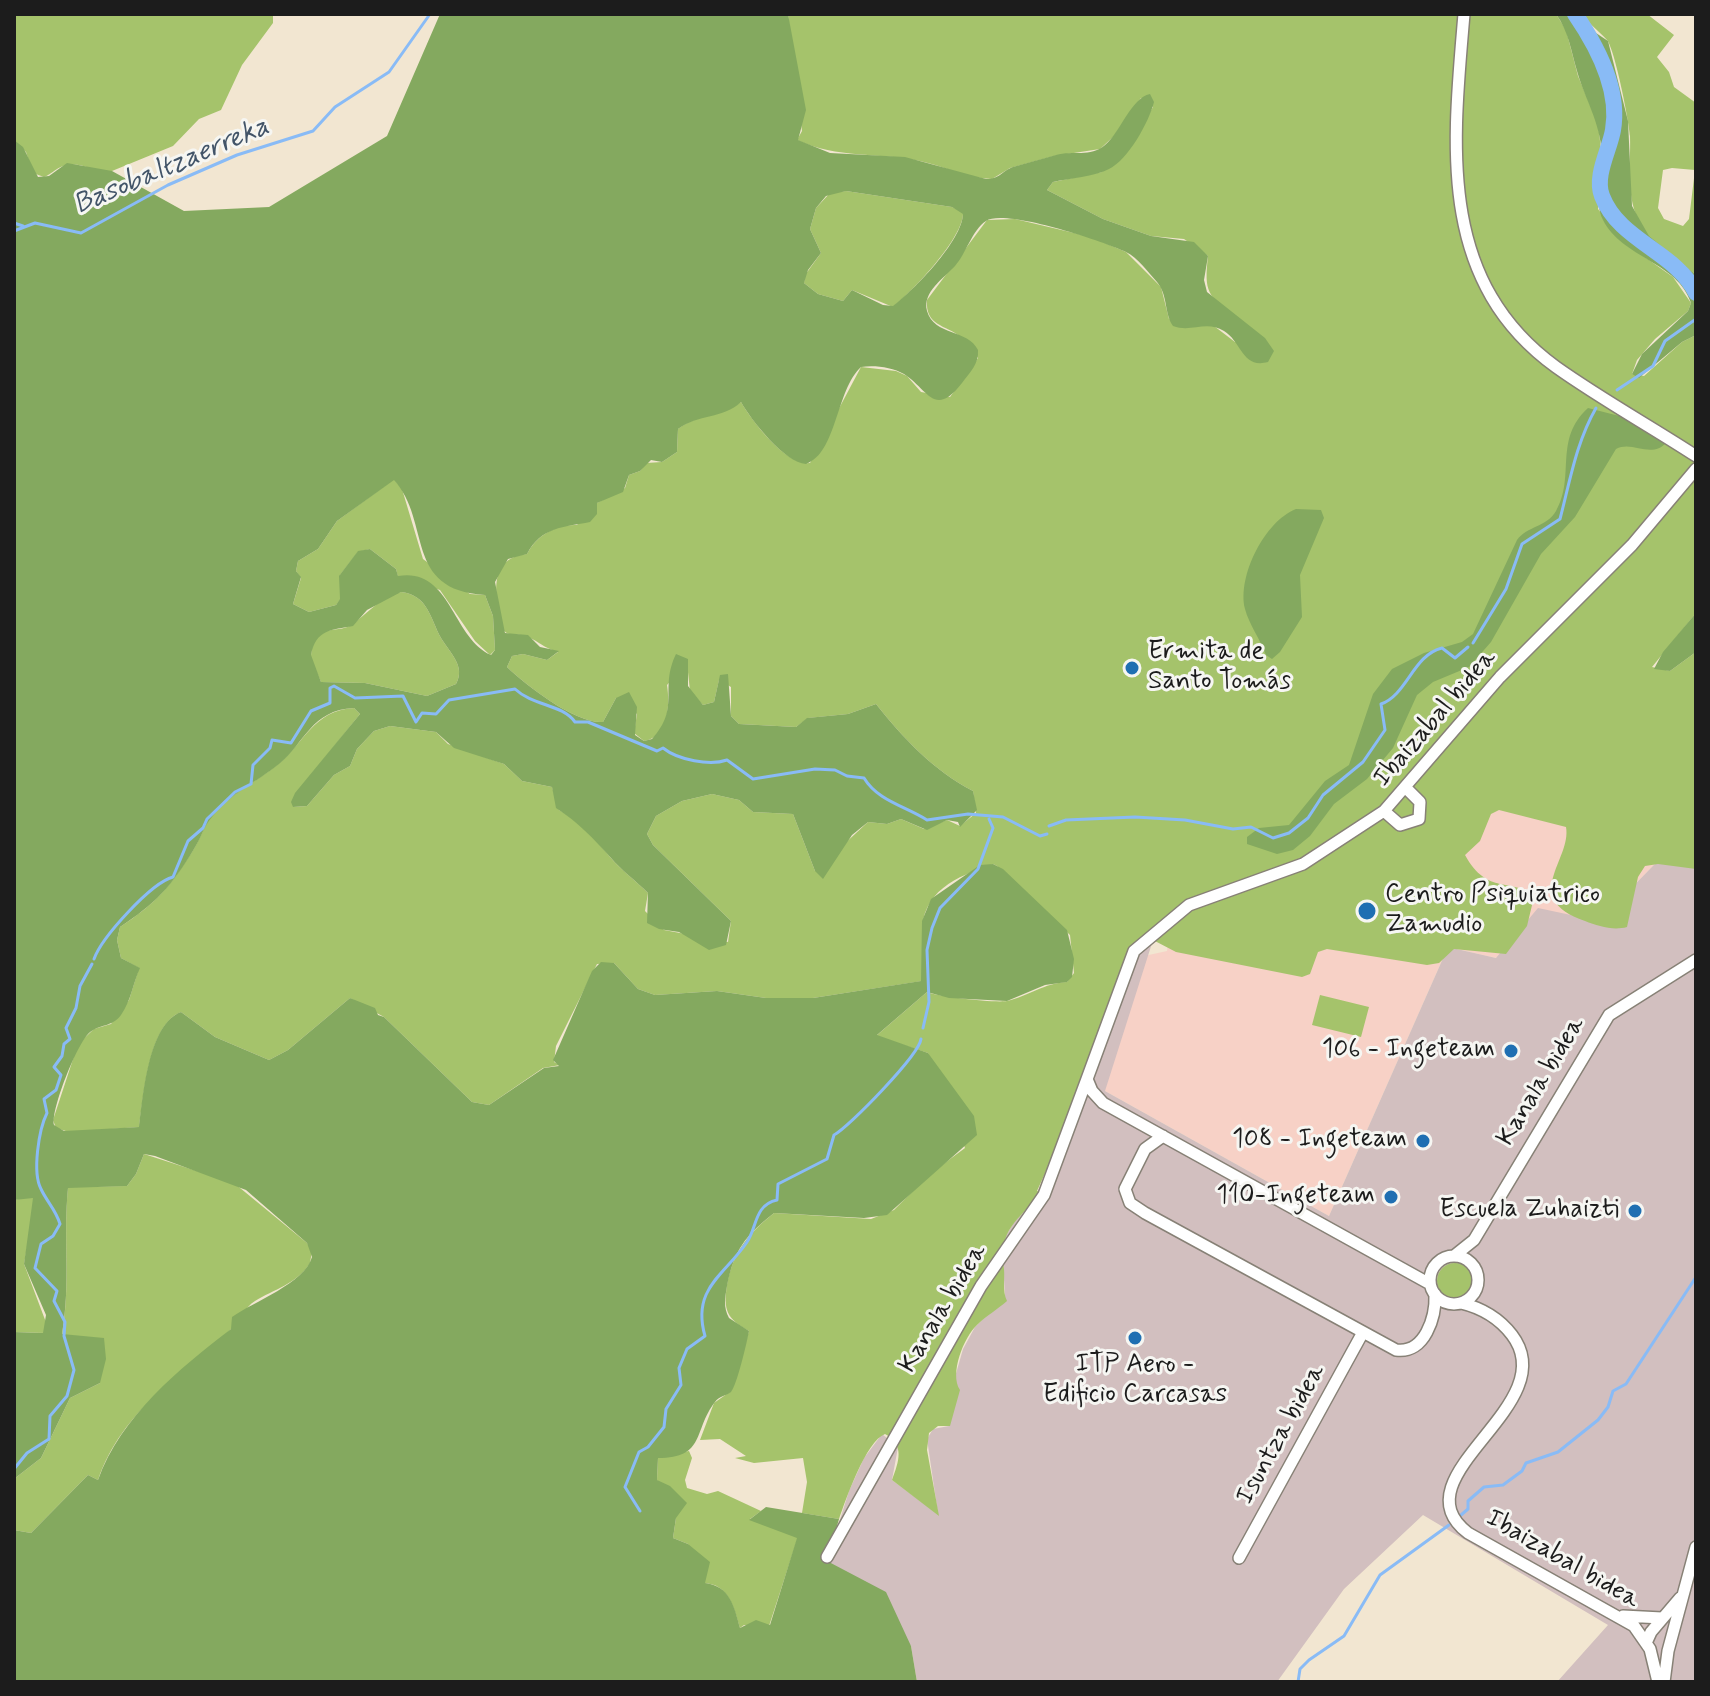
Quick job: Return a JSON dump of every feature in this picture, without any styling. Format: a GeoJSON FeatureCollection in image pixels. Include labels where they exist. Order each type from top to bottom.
{"type":"FeatureCollection","features":[{"type":"Feature","properties":{"kind":"street"},"geometry":{"type":"LineString","coordinates":[[1464,14],[1456,185],[1462,226],[1476,267],[1495,302],[1524,340],[1556,367],[1696,456]]}},
{"type":"Feature","properties":{"kind":"street","name":"Ibaizabal bidea"},"geometry":{"type":"LineString","coordinates":[[1087,1079],[1134,951],[1141,942],[1189,905],[1312,860],[1384,811],[1407,789],[1500,677],[1632,545],[1696,469]]}},
{"type":"Feature","properties":{"kind":"street"},"geometry":{"type":"LineString","coordinates":[[1384,811],[1400,825],[1419,819],[1420,802],[1407,789]]}},
{"type":"Feature","properties":{"kind":"street","name":"Kanala bidea"},"geometry":{"type":"LineString","coordinates":[[1454,1256],[1474,1240],[1609,1015],[1696,960]]}},
{"type":"Feature","properties":{"kind":"street"},"geometry":{"type":"LineString","coordinates":[[1087,1079],[1092,1091],[1103,1103],[1391,1261],[1458,1303]]}},
{"type":"Feature","properties":{"kind":"street","name":"Kanala bidea"},"geometry":{"type":"LineString","coordinates":[[827,1557],[981,1286],[1044,1195],[1087,1079]]}},
{"type":"Feature","properties":{"kind":"street"},"geometry":{"type":"LineString","coordinates":[[1147,1127],[1145,1149],[1129,1178],[1125,1195],[1145,1213],[1396,1350],[1407,1351],[1420,1343],[1430,1325],[1477,1286],[1473,1266],[1454,1256],[1434,1268],[1430,1325]]}},
{"type":"Feature","properties":{"kind":"street"},"geometry":{"type":"LineString","coordinates":[[1145,1149],[1163,1136]]}},
{"type":"Feature","properties":{"kind":"street","name":"Ibaizabal bidea"},"geometry":{"type":"LineString","coordinates":[[1477,1286],[1485,1306],[1516,1339],[1521,1352],[1519,1382],[1508,1407],[1451,1483],[1449,1506],[1459,1526],[1468,1533],[1634,1626],[1646,1643],[1661,1682]]}},
{"type":"Feature","properties":{"kind":"street","name":"Ibaizabal bidea"},"geometry":{"type":"LineString","coordinates":[[1458,1303],[1495,1317]]}},
{"type":"Feature","properties":{"kind":"street","name":"Isuntza bidea"},"geometry":{"type":"LineString","coordinates":[[1239,1558],[1362,1334]]}},
{"type":"Feature","properties":{"kind":"street"},"geometry":{"type":"LineString","coordinates":[[1661,1682],[1696,1547]]}},
{"type":"Feature","properties":{"kind":"street"},"geometry":{"type":"LineString","coordinates":[[1646,1643],[1683,1594]]}},
{"type":"Feature","properties":{"kind":"street"},"geometry":{"type":"LineString","coordinates":[[1619,1615],[1662,1618]]}},
{"type":"Feature","properties":{"kind":"street"},"geometry":{"type":"LineString","coordinates":[[1646,1643],[1671,1642]]}},
{"type":"Feature","properties":{"kind":"shaded area","name":"Centro Psiquiatrico Zamudio"},"geometry":{"type":"Polygon","coordinates":[[[1426,802],[1696,822],[1599,921],[1496,958],[1448,947],[1329,1216],[1105,1091],[1101,1075],[1144,956],[1167,951],[1169,937],[1426,802]]]}},
{"type":"Feature","properties":{"kind":"shaded area"},"geometry":{"type":"Polygon","coordinates":[[[1696,822],[1696,1682],[1557,1682],[1608,1625],[1423,1515],[1344,1589],[1277,1682],[917,1682],[911,1646],[827,1561],[849,1491],[864,1458],[882,1434],[898,1447],[892,1480],[938,1514],[927,1439],[933,1429],[949,1426],[955,1377],[963,1349],[975,1327],[1005,1298],[1002,1242],[1014,1222],[1033,1202],[1088,1077],[1127,962],[1153,940],[1105,1091],[1329,1216],[1448,947],[1496,958],[1538,908],[1599,921],[1696,822]]]}},
{"type":"Feature","properties":{"kind":"green space"},"geometry":{"type":"Polygon","coordinates":[[[14,14],[273,14],[273,23],[242,65],[221,110],[199,119],[173,146],[112,171],[73,164],[44,177],[33,173],[26,152],[14,140],[14,14]]]}},
{"type":"Feature","properties":{"kind":"green space"},"geometry":{"type":"Polygon","coordinates":[[[440,14],[788,14],[806,110],[798,140],[830,153],[905,157],[986,179],[1013,167],[1056,155],[1099,149],[1110,140],[1137,102],[1150,94],[1154,102],[1148,120],[1123,158],[1096,174],[1053,182],[1047,190],[1103,219],[1151,236],[1194,242],[1208,256],[1204,280],[1207,292],[1265,338],[1274,351],[1268,362],[1253,362],[1224,331],[1205,326],[1173,326],[1157,282],[1139,261],[1126,252],[1033,222],[997,218],[986,221],[955,266],[931,292],[926,304],[931,319],[937,325],[967,339],[978,350],[973,368],[952,394],[938,400],[904,374],[883,367],[861,367],[846,390],[824,447],[816,458],[806,464],[779,449],[741,402],[726,411],[686,424],[678,429],[677,452],[662,462],[651,460],[640,471],[629,475],[623,492],[597,503],[597,514],[590,522],[546,533],[527,554],[508,559],[495,582],[505,633],[528,635],[540,647],[559,651],[547,660],[523,654],[512,656],[507,667],[539,693],[579,717],[603,722],[616,698],[629,692],[637,707],[635,735],[644,741],[652,739],[666,717],[669,678],[676,654],[688,659],[688,686],[703,705],[714,702],[720,675],[728,674],[731,716],[739,724],[796,727],[807,718],[848,714],[876,704],[920,753],[973,791],[977,810],[960,827],[958,822],[947,820],[927,830],[901,819],[887,824],[868,822],[852,835],[823,879],[815,871],[793,814],[753,812],[739,800],[712,794],[682,801],[656,816],[647,834],[653,845],[731,921],[726,945],[709,950],[679,932],[659,929],[647,923],[648,893],[585,831],[556,808],[552,787],[522,781],[504,764],[454,748],[436,732],[390,726],[374,731],[357,749],[350,766],[334,775],[307,806],[293,807],[291,802],[295,793],[360,714],[354,708],[339,710],[318,721],[279,764],[219,809],[170,884],[153,902],[120,927],[117,940],[121,958],[140,968],[130,998],[118,1019],[93,1030],[84,1039],[57,1105],[54,1125],[64,1131],[139,1127],[145,1081],[154,1046],[170,1019],[181,1012],[215,1037],[269,1060],[288,1050],[350,998],[375,1008],[378,1015],[384,1017],[472,1102],[489,1105],[544,1068],[559,1066],[553,1060],[592,971],[601,962],[614,963],[638,989],[655,995],[717,991],[766,998],[813,998],[921,981],[922,921],[931,899],[980,865],[993,864],[1003,869],[1067,930],[1074,959],[1072,977],[1067,982],[1045,985],[1007,1001],[949,998],[927,992],[877,1035],[928,1053],[974,1116],[977,1135],[887,1215],[864,1218],[774,1213],[755,1229],[737,1253],[726,1295],[725,1306],[729,1318],[749,1331],[733,1388],[718,1398],[708,1412],[691,1448],[673,1457],[658,1458],[657,1480],[670,1486],[687,1503],[676,1518],[673,1538],[688,1544],[710,1562],[705,1583],[720,1588],[730,1598],[740,1628],[756,1620],[770,1625],[797,1538],[749,1520],[766,1507],[839,1519],[827,1561],[886,1592],[911,1646],[917,1682],[14,1682],[14,1530],[31,1533],[88,1475],[98,1480],[121,1435],[172,1377],[231,1329],[232,1317],[300,1275],[312,1257],[307,1243],[246,1190],[155,1156],[144,1154],[127,1186],[68,1188],[66,1296],[62,1334],[104,1338],[106,1359],[100,1383],[70,1398],[41,1458],[14,1479],[14,1332],[43,1333],[46,1315],[24,1264],[33,1198],[14,1200],[14,140],[23,147],[38,177],[49,176],[67,163],[112,171],[184,211],[269,207],[387,136],[440,14]],[[846,191],[826,196],[816,208],[810,229],[821,253],[808,270],[804,283],[818,294],[843,301],[852,290],[883,305],[893,306],[913,289],[946,251],[961,225],[963,214],[952,207],[846,191]],[[394,480],[337,521],[318,549],[298,561],[296,571],[301,577],[293,604],[309,612],[336,605],[340,599],[339,576],[358,551],[370,549],[396,569],[398,576],[416,576],[429,582],[450,606],[467,634],[491,655],[495,650],[493,616],[485,595],[459,590],[442,581],[430,567],[413,515],[394,480]],[[401,592],[367,610],[353,626],[326,632],[313,646],[311,655],[321,682],[365,683],[427,696],[456,684],[459,671],[456,660],[427,609],[417,598],[401,592]]]}},
{"type":"Feature","properties":{"kind":"green space"},"geometry":{"type":"Polygon","coordinates":[[[788,14],[1556,14],[1566,30],[1578,76],[1598,124],[1602,158],[1598,209],[1622,241],[1673,277],[1691,303],[1688,311],[1655,339],[1637,360],[1632,374],[1644,376],[1682,342],[1696,335],[1696,613],[1652,667],[1670,671],[1696,652],[1696,869],[1658,864],[1645,866],[1638,877],[1627,927],[1595,925],[1565,912],[1555,901],[1553,878],[1566,840],[1566,827],[1499,810],[1491,814],[1480,841],[1465,855],[1482,876],[1517,887],[1534,897],[1527,926],[1506,954],[1454,949],[1439,963],[1427,965],[1327,949],[1318,952],[1310,974],[1302,977],[1176,952],[1153,940],[1127,962],[1088,1077],[1037,1191],[1041,1192],[1007,1235],[1003,1255],[1007,1301],[967,1338],[957,1366],[960,1390],[950,1426],[938,1426],[929,1433],[927,1450],[939,1516],[892,1480],[899,1454],[896,1443],[885,1434],[864,1459],[839,1519],[802,1513],[807,1482],[803,1458],[754,1463],[735,1458],[746,1456],[720,1439],[700,1440],[714,1403],[731,1391],[749,1331],[731,1318],[726,1301],[733,1263],[749,1236],[774,1213],[871,1219],[894,1210],[930,1174],[965,1148],[928,1053],[876,1036],[927,992],[967,999],[1007,1001],[1067,982],[1074,973],[1070,935],[993,864],[966,874],[943,888],[927,907],[923,920],[922,981],[813,998],[766,998],[717,991],[655,995],[638,989],[614,963],[597,964],[556,1046],[554,1062],[560,1065],[543,1068],[489,1105],[472,1102],[384,1017],[350,998],[288,1050],[269,1060],[215,1037],[181,1012],[170,1019],[155,1046],[139,1127],[69,1132],[56,1128],[53,1120],[78,1044],[94,1029],[111,1024],[129,1000],[139,968],[121,958],[117,940],[120,927],[143,911],[168,885],[220,807],[277,765],[319,721],[340,710],[354,708],[360,714],[312,774],[293,807],[307,806],[334,775],[350,766],[357,749],[374,731],[390,726],[436,732],[448,744],[504,764],[522,781],[552,787],[559,810],[593,837],[618,866],[648,893],[645,911],[664,930],[728,942],[731,921],[653,845],[647,834],[656,816],[682,801],[712,794],[739,800],[753,812],[793,814],[815,871],[868,822],[887,824],[901,819],[924,829],[947,820],[960,826],[976,813],[973,791],[920,753],[876,704],[848,714],[808,718],[796,727],[739,724],[731,716],[731,687],[719,680],[714,702],[703,705],[690,691],[687,663],[667,685],[668,710],[663,727],[659,733],[644,741],[634,733],[637,714],[616,698],[603,722],[592,721],[552,702],[507,667],[512,656],[523,654],[547,660],[558,652],[528,637],[503,630],[496,594],[499,572],[505,563],[527,554],[536,541],[548,532],[562,526],[577,525],[597,503],[625,488],[629,475],[640,471],[646,463],[662,462],[677,452],[678,429],[686,424],[741,402],[761,430],[781,450],[801,462],[810,463],[861,367],[896,371],[907,376],[921,392],[950,397],[978,358],[964,339],[933,320],[927,309],[927,300],[987,220],[1015,219],[1091,237],[1126,252],[1161,287],[1169,319],[1214,326],[1235,342],[1237,318],[1219,304],[1210,292],[1208,256],[1184,239],[1151,236],[1103,219],[1047,190],[1053,182],[1102,172],[1122,157],[1153,107],[1141,98],[1114,136],[1100,149],[1054,156],[1010,168],[992,179],[904,158],[827,150],[797,140],[802,131],[788,14]]]}},
{"type":"Feature","properties":{"kind":"green space"},"geometry":{"type":"Polygon","coordinates":[[[1556,14],[1582,14],[1596,33],[1608,41],[1628,121],[1632,206],[1649,236],[1696,275],[1696,335],[1682,342],[1639,378],[1632,374],[1642,354],[1688,311],[1691,303],[1674,278],[1623,243],[1603,220],[1599,204],[1602,153],[1598,130],[1567,35],[1556,14]]]}},
{"type":"Feature","properties":{"kind":"green space"},"geometry":{"type":"Polygon","coordinates":[[[1582,14],[1647,14],[1674,35],[1657,57],[1669,72],[1674,87],[1696,103],[1696,275],[1652,240],[1636,215],[1631,193],[1629,128],[1618,71],[1607,40],[1582,14]],[[1663,170],[1658,208],[1664,219],[1683,226],[1689,219],[1695,170],[1663,170]]]}},
{"type":"Feature","properties":{"kind":"green space"},"geometry":{"type":"Polygon","coordinates":[[[846,191],[952,207],[963,212],[956,235],[947,249],[893,307],[852,290],[843,301],[818,294],[804,283],[805,275],[821,253],[810,229],[816,208],[830,193],[846,191]]]}},
{"type":"Feature","properties":{"kind":"green space"},"geometry":{"type":"Polygon","coordinates":[[[1588,408],[1631,419],[1667,442],[1648,450],[1629,447],[1616,449],[1575,517],[1541,554],[1491,642],[1469,667],[1433,682],[1417,695],[1393,748],[1367,779],[1334,804],[1310,836],[1293,850],[1277,854],[1247,844],[1247,837],[1259,828],[1289,825],[1325,781],[1349,765],[1373,694],[1392,669],[1424,653],[1462,642],[1473,634],[1517,540],[1548,520],[1556,511],[1565,485],[1571,433],[1588,408]]]}},
{"type":"Feature","properties":{"kind":"green space"},"geometry":{"type":"Polygon","coordinates":[[[394,479],[402,489],[423,559],[470,594],[485,595],[493,616],[495,650],[490,655],[475,641],[440,590],[398,577],[396,569],[370,549],[358,552],[340,575],[340,600],[336,605],[309,612],[293,604],[301,578],[296,571],[298,561],[318,549],[337,521],[394,479]]]}},
{"type":"Feature","properties":{"kind":"green space"},"geometry":{"type":"Polygon","coordinates":[[[1296,509],[1321,510],[1324,518],[1300,575],[1302,617],[1280,652],[1272,659],[1266,655],[1247,615],[1245,581],[1264,537],[1285,515],[1296,509]]]}},
{"type":"Feature","properties":{"kind":"green space"},"geometry":{"type":"Polygon","coordinates":[[[401,592],[417,598],[427,609],[458,665],[456,684],[427,696],[365,683],[321,682],[311,659],[316,638],[321,633],[347,627],[381,601],[401,592]]]}},
{"type":"Feature","properties":{"kind":"green space"},"geometry":{"type":"Polygon","coordinates":[[[1696,613],[1696,652],[1670,671],[1654,669],[1663,652],[1696,613]]]}},
{"type":"Feature","properties":{"kind":"green space"},"geometry":{"type":"Polygon","coordinates":[[[1320,995],[1369,1007],[1361,1037],[1312,1025],[1320,995]]]}},
{"type":"Feature","properties":{"kind":"green space"},"geometry":{"type":"Polygon","coordinates":[[[144,1154],[234,1183],[307,1243],[312,1251],[310,1263],[292,1281],[251,1304],[231,1329],[138,1413],[109,1455],[98,1480],[88,1475],[31,1533],[14,1530],[14,1479],[41,1458],[70,1398],[100,1383],[62,1335],[66,1297],[68,1187],[127,1186],[144,1154]]]}},
{"type":"Feature","properties":{"kind":"green space"},"geometry":{"type":"Polygon","coordinates":[[[33,1196],[34,1208],[24,1264],[47,1325],[44,1333],[14,1332],[14,1200],[33,1196]]]}},
{"type":"Feature","properties":{"kind":"green space"},"geometry":{"type":"Polygon","coordinates":[[[1455,1263],[1468,1268],[1473,1281],[1468,1294],[1455,1299],[1442,1294],[1437,1281],[1442,1268],[1455,1263]]]}},
{"type":"Feature","properties":{"kind":"green space"},"geometry":{"type":"Polygon","coordinates":[[[689,1451],[692,1458],[685,1480],[687,1488],[707,1494],[718,1491],[761,1511],[750,1519],[798,1537],[769,1626],[744,1625],[740,1628],[725,1592],[704,1583],[688,1544],[673,1538],[676,1518],[657,1480],[658,1457],[689,1451]]]}},
{"type":"Feature","properties":{"kind":"waterway","name":"Basobaltzaerreka"},"geometry":{"type":"LineString","coordinates":[[14,231],[35,223],[81,233],[168,185],[237,155],[313,131],[335,107],[389,72],[430,14]]}},
{"type":"Feature","properties":{"kind":"waterway"},"geometry":{"type":"LineString","coordinates":[[1575,14],[1599,54],[1613,100],[1613,130],[1600,180],[1602,196],[1621,224],[1675,267],[1696,293]]}},
{"type":"Feature","properties":{"kind":"waterway"},"geometry":{"type":"LineString","coordinates":[[14,223],[23,226]]}},
{"type":"Feature","properties":{"kind":"waterway"},"geometry":{"type":"LineString","coordinates":[[1617,390],[1653,366],[1665,341],[1696,319]]}},
{"type":"Feature","properties":{"kind":"waterway"},"geometry":{"type":"LineString","coordinates":[[1473,643],[1506,589],[1522,544],[1560,519],[1578,448],[1596,408]]}},
{"type":"Feature","properties":{"kind":"waterway"},"geometry":{"type":"LineString","coordinates":[[1049,826],[1066,820],[1135,817],[1185,820],[1233,829],[1251,827],[1273,838],[1289,833],[1308,818],[1323,795],[1363,762],[1385,730],[1381,704],[1397,692],[1424,658],[1442,648],[1455,658],[1468,647]]}},
{"type":"Feature","properties":{"kind":"waterway"},"geometry":{"type":"LineString","coordinates":[[94,959],[128,912],[152,889],[173,877],[188,841],[203,828],[207,819],[235,792],[251,784],[253,765],[270,748],[272,740],[291,743],[311,711],[330,703],[330,688],[334,686],[355,698],[403,696],[416,722],[422,713],[436,714],[449,700],[515,689],[530,699],[563,712],[575,722],[588,722],[657,751],[663,748],[685,759],[703,762],[727,760],[753,779],[815,769],[835,770],[847,776],[864,778],[884,798],[927,820],[968,814],[1003,817],[1040,836],[1047,834]]}},
{"type":"Feature","properties":{"kind":"waterway"},"geometry":{"type":"LineString","coordinates":[[923,1028],[929,1002],[927,950],[932,928],[940,908],[978,869],[993,828],[989,819]]}},
{"type":"Feature","properties":{"kind":"waterway"},"geometry":{"type":"LineString","coordinates":[[14,1469],[27,1453],[49,1439],[50,1416],[67,1396],[74,1370],[64,1336],[65,1322],[54,1301],[57,1291],[35,1268],[41,1244],[53,1236],[60,1224],[38,1182],[37,1162],[39,1140],[47,1113],[44,1099],[56,1090],[61,1075],[54,1067],[62,1056],[64,1044],[70,1039],[66,1028],[76,1008],[80,986],[92,964]]}},
{"type":"Feature","properties":{"kind":"waterway"},"geometry":{"type":"LineString","coordinates":[[640,1511],[625,1487],[639,1452],[648,1447],[664,1427],[666,1409],[681,1385],[679,1368],[687,1349],[705,1336],[703,1306],[713,1283],[747,1242],[760,1212],[777,1200],[778,1184],[827,1159],[834,1135],[882,1090],[909,1060],[921,1039]]}},
{"type":"Feature","properties":{"kind":"waterway"},"geometry":{"type":"LineString","coordinates":[[1461,1515],[1468,1509],[1468,1501],[1484,1487],[1503,1485],[1522,1471],[1526,1463],[1558,1452],[1598,1420],[1608,1407],[1613,1391],[1626,1384],[1696,1277]]}},
{"type":"Feature","properties":{"kind":"waterway"},"geometry":{"type":"LineString","coordinates":[[1298,1682],[1300,1669],[1344,1636],[1380,1575],[1449,1525]]}},
{"type":"Feature","properties":{"kind":"place","name":"Ermita de Santo Tomás"},"geometry":{"type":"Point","coordinates":[1132,668]}},
{"type":"Feature","properties":{"kind":"place","name":"Centro Psiquiatrico Zamudio"},"geometry":{"type":"Point","coordinates":[1367,911]}},
{"type":"Feature","properties":{"kind":"place","name":"106 - Ingeteam"},"geometry":{"type":"Point","coordinates":[1511,1051]}},
{"type":"Feature","properties":{"kind":"place","name":"108 - Ingeteam"},"geometry":{"type":"Point","coordinates":[1423,1141]}},
{"type":"Feature","properties":{"kind":"place","name":"110-Ingeteam"},"geometry":{"type":"Point","coordinates":[1391,1197]}},
{"type":"Feature","properties":{"kind":"place","name":"Escuela Zuhaizti"},"geometry":{"type":"Point","coordinates":[1635,1211]}},
{"type":"Feature","properties":{"kind":"place","name":"ITP Aero - Edificio Carcasas"},"geometry":{"type":"Point","coordinates":[1135,1338]}}]}
